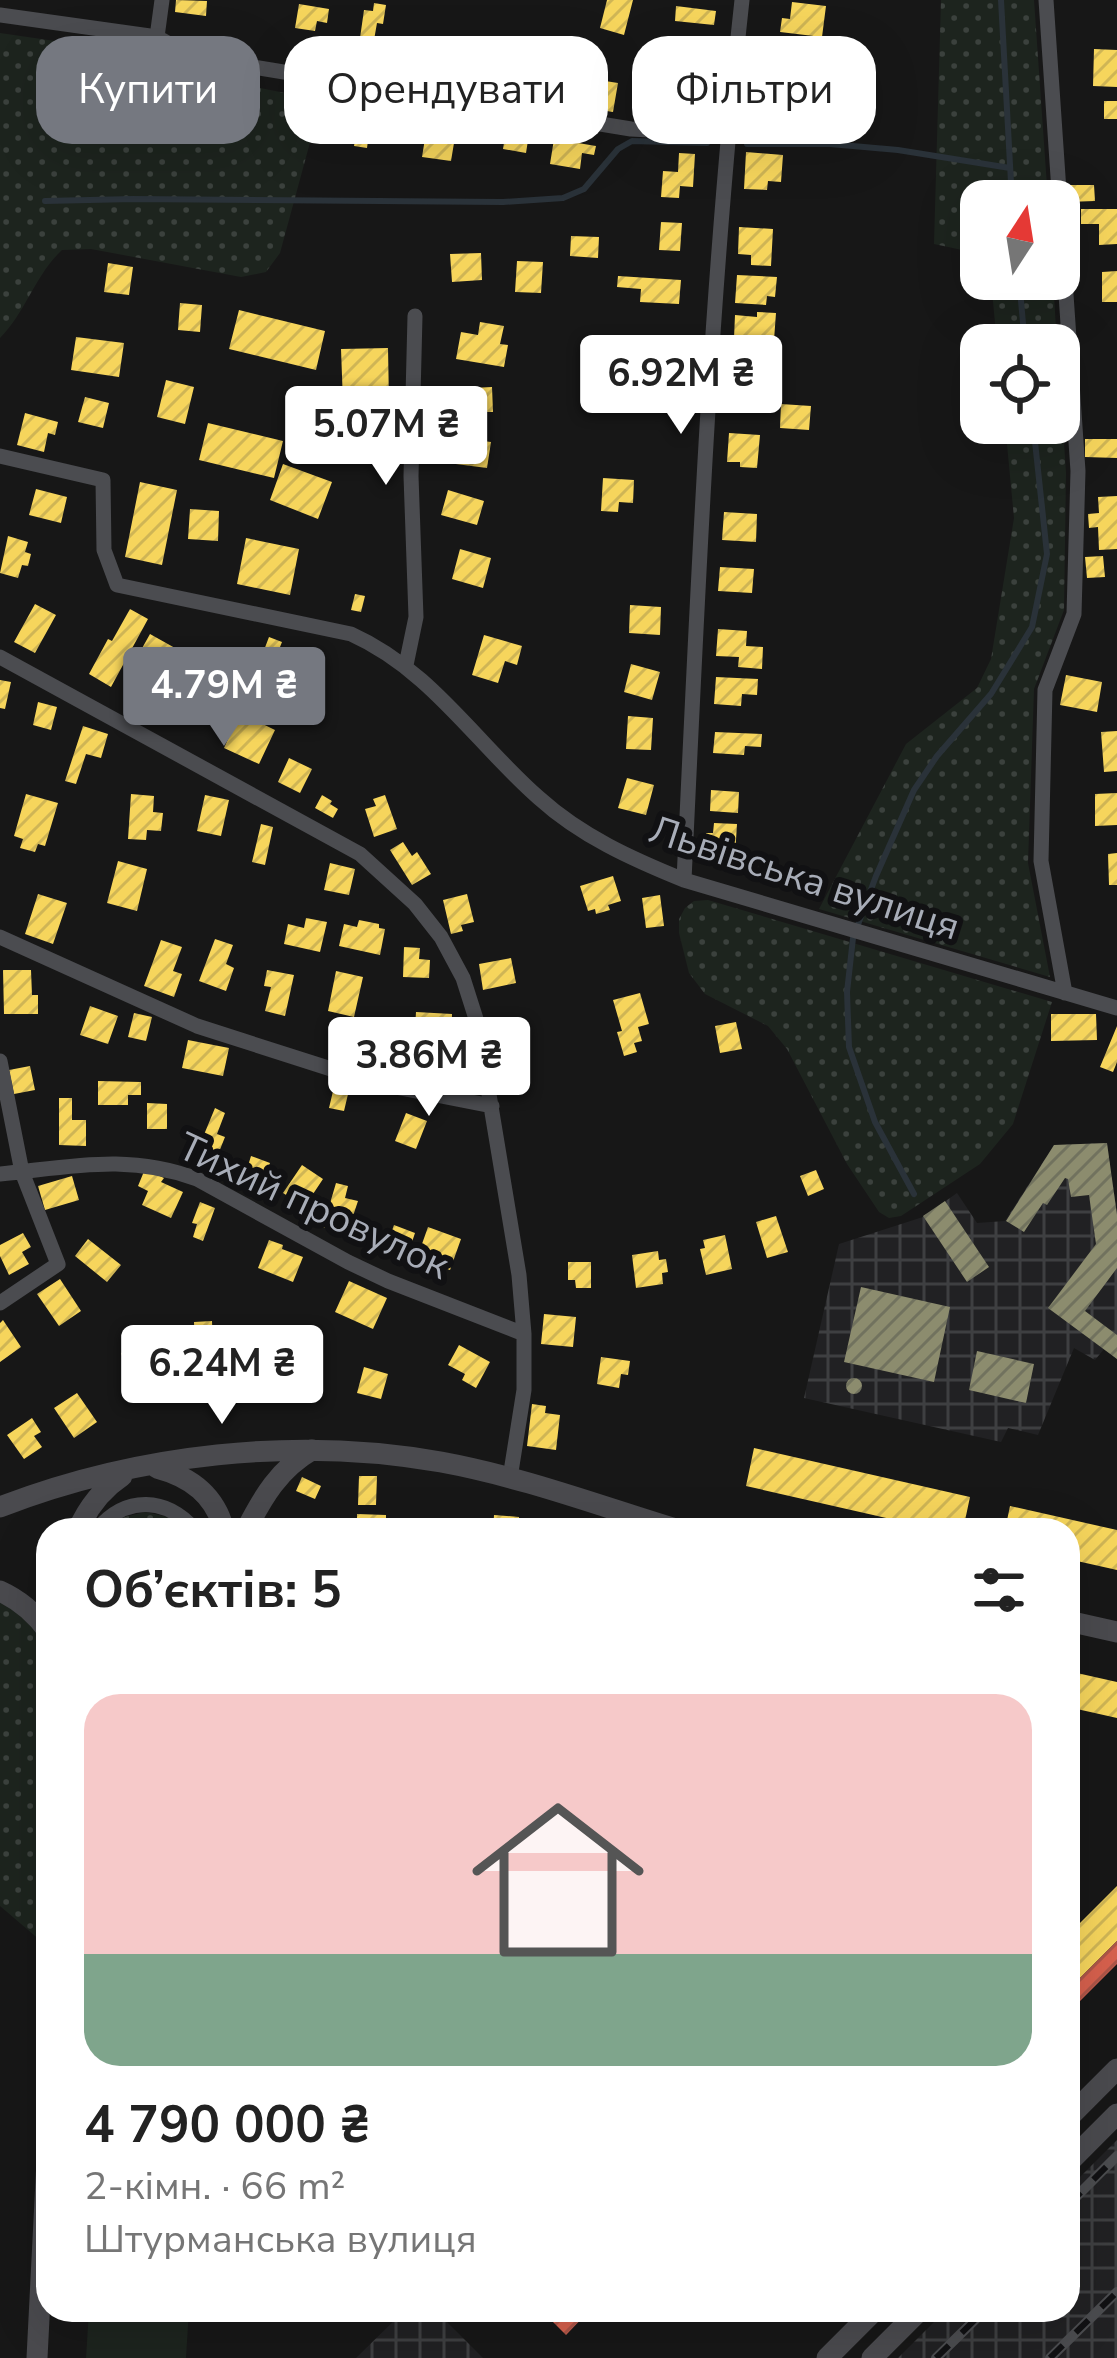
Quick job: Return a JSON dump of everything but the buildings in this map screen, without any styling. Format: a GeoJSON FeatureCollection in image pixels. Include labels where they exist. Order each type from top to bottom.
{"type":"FeatureCollection","features":[{"type":"Feature","properties":{"kind":"street"},"geometry":{"type":"LineString","coordinates":[[158,36],[162,0]]}},
{"type":"Feature","properties":{"kind":"street"},"geometry":{"type":"LineString","coordinates":[[738,36],[742,0]]}},
{"type":"Feature","properties":{"kind":"street"},"geometry":{"type":"LineString","coordinates":[[1046,0],[1078,470],[1074,614],[1045,690],[1044,712],[1041,861],[1065,993]]}},
{"type":"Feature","properties":{"kind":"street"},"geometry":{"type":"LineString","coordinates":[[0,15],[151,36]]}},
{"type":"Feature","properties":{"kind":"street"},"geometry":{"type":"LineString","coordinates":[[260,69],[632,129]]}},
{"type":"Feature","properties":{"kind":"street"},"geometry":{"type":"LineString","coordinates":[[684,880],[726,144]]}},
{"type":"Feature","properties":{"kind":"street"},"geometry":{"type":"LineString","coordinates":[[406,665],[416,617],[411,476],[415,316]]}},
{"type":"Feature","properties":{"kind":"street","name":"Львівська вулиця"},"geometry":{"type":"LineString","coordinates":[[0,456],[103,480],[104,550],[117,585],[351,634],[380,647],[448,703],[538,798],[588,835],[633,860],[684,880],[1117,1008]]}},
{"type":"Feature","properties":{"kind":"street"},"geometry":{"type":"LineString","coordinates":[[0,656],[326,833],[376,867],[441,937],[463,978],[477,1022],[519,1275],[524,1390],[510,1478]]}},
{"type":"Feature","properties":{"kind":"street"},"geometry":{"type":"LineString","coordinates":[[0,937],[197,1026],[375,1083],[492,1106]]}},
{"type":"Feature","properties":{"kind":"street"},"geometry":{"type":"LineString","coordinates":[[0,1061],[22,1172],[58,1264],[0,1303]]}},
{"type":"Feature","properties":{"kind":"street","name":"Тихий провулок"},"geometry":{"type":"LineString","coordinates":[[0,1174],[123,1162],[173,1170],[197,1178],[368,1272],[524,1334]]}},
{"type":"Feature","properties":{"kind":"street"},"geometry":{"type":"LineString","coordinates":[[253,1518],[281,1473],[312,1450]]}},
{"type":"Feature","properties":{"kind":"street"},"geometry":{"type":"LineString","coordinates":[[0,1507],[46,1489],[138,1468],[225,1455],[312,1450],[442,1462],[640,1518]]}},
{"type":"Feature","properties":{"kind":"street"},"geometry":{"type":"LineString","coordinates":[[83,1518],[99,1495],[138,1468],[159,1468],[196,1484],[221,1518]]}},
{"type":"Feature","properties":{"kind":"street"},"geometry":{"type":"LineString","coordinates":[[110,1518],[118,1511],[145,1504],[172,1510],[181,1518]]}},
{"type":"Feature","properties":{"kind":"street"},"geometry":{"type":"LineString","coordinates":[[0,1592],[36,1615]]}},
{"type":"Feature","properties":{"kind":"street"},"geometry":{"type":"LineString","coordinates":[[1080,1625],[1117,1633]]}},
{"type":"Feature","properties":{"kind":"street"},"geometry":{"type":"LineString","coordinates":[[1080,2106],[1117,2069]]}},
{"type":"Feature","properties":{"kind":"street"},"geometry":{"type":"LineString","coordinates":[[1080,2151],[1117,2114]]}},
{"type":"Feature","properties":{"kind":"street"},"geometry":{"type":"LineString","coordinates":[[37,2358],[39,2322]]}},
{"type":"Feature","properties":{"kind":"street"},"geometry":{"type":"LineString","coordinates":[[827,2358],[863,2322]]}},
{"type":"Feature","properties":{"kind":"street"},"geometry":{"type":"LineString","coordinates":[[872,2358],[908,2322]]}},
{"type":"Feature","properties":{"kind":"shaded area"},"geometry":{"type":"Polygon","coordinates":[[[941,0],[1034,0],[1047,180],[960,180],[960,250],[934,244],[941,0]]]}},
{"type":"Feature","properties":{"kind":"shaded area"},"geometry":{"type":"Polygon","coordinates":[[[0,33],[36,38],[36,144],[260,144],[260,88],[284,93],[284,144],[310,144],[280,253],[266,272],[241,277],[91,249],[62,250],[0,338],[0,33]]]}},
{"type":"Feature","properties":{"kind":"shaded area"},"geometry":{"type":"Polygon","coordinates":[[[993,300],[1054,300],[1056,324],[995,324],[993,300]]]}},
{"type":"Feature","properties":{"kind":"shaded area"},"geometry":{"type":"Polygon","coordinates":[[[1007,444],[1064,444],[1064,610],[1034,689],[1028,863],[1050,977],[819,909],[906,744],[977,688],[991,659],[1014,518],[1007,444]]]}},
{"type":"Feature","properties":{"kind":"shaded area"},"geometry":{"type":"Polygon","coordinates":[[[708,900],[1052,1002],[1013,1124],[980,1164],[901,1216],[889,1218],[879,1212],[847,1164],[787,1049],[768,1026],[705,994],[689,973],[679,919],[694,901],[708,900]]]}},
{"type":"Feature","properties":{"kind":"shaded area"},"geometry":{"type":"Polygon","coordinates":[[[1107,1143],[1117,1215],[1117,1359],[1104,1349],[1095,1360],[1074,1348],[1038,1435],[1008,1428],[1001,1442],[804,1398],[839,1244],[923,1217],[957,1193],[977,1223],[1005,1221],[1054,1145],[1107,1143]]]}},
{"type":"Feature","properties":{"kind":"shaded area"},"geometry":{"type":"Polygon","coordinates":[[[145,1512],[169,1518],[121,1518],[145,1512]]]}},
{"type":"Feature","properties":{"kind":"shaded area"},"geometry":{"type":"Polygon","coordinates":[[[0,1601],[36,1630],[36,1937],[0,1906],[0,1601]]]}},
{"type":"Feature","properties":{"kind":"shaded area"},"geometry":{"type":"Polygon","coordinates":[[[1117,2140],[1117,2358],[898,2358],[934,2322],[1080,2322],[1080,2177],[1117,2140]]]}},
{"type":"Feature","properties":{"kind":"shaded area"},"geometry":{"type":"Polygon","coordinates":[[[88,2322],[188,2322],[186,2358],[86,2358],[88,2322]]]}},
{"type":"Feature","properties":{"kind":"shaded area"},"geometry":{"type":"Polygon","coordinates":[[[393,2322],[447,2322],[483,2358],[356,2358],[393,2322]]]}},
{"type":"Feature","properties":{"kind":"waterway"},"geometry":{"type":"LineString","coordinates":[[1001,0],[1011,180]]}},
{"type":"Feature","properties":{"kind":"waterway"},"geometry":{"type":"LineString","coordinates":[[45,201],[503,202],[563,198],[584,189],[618,149],[632,141]]}},
{"type":"Feature","properties":{"kind":"waterway"},"geometry":{"type":"LineString","coordinates":[[830,144],[1010,168]]}},
{"type":"Feature","properties":{"kind":"waterway"},"geometry":{"type":"LineString","coordinates":[[1021,300],[1023,324]]}},
{"type":"Feature","properties":{"kind":"waterway"},"geometry":{"type":"LineString","coordinates":[[914,1194],[875,1122],[849,1047],[847,992],[853,938],[914,790],[991,694],[1032,627],[1047,554],[1035,444]]}},
{"type":"Feature","properties":{"kind":"railway"},"geometry":{"type":"LineString","coordinates":[[1080,2193],[1117,2156]]}},
{"type":"Feature","properties":{"kind":"railway"},"geometry":{"type":"LineString","coordinates":[[1050,2358],[1117,2292]]}},
{"type":"Feature","properties":{"kind":"railway"},"geometry":{"type":"LineString","coordinates":[[936,2358],[973,2322]]}}]}
